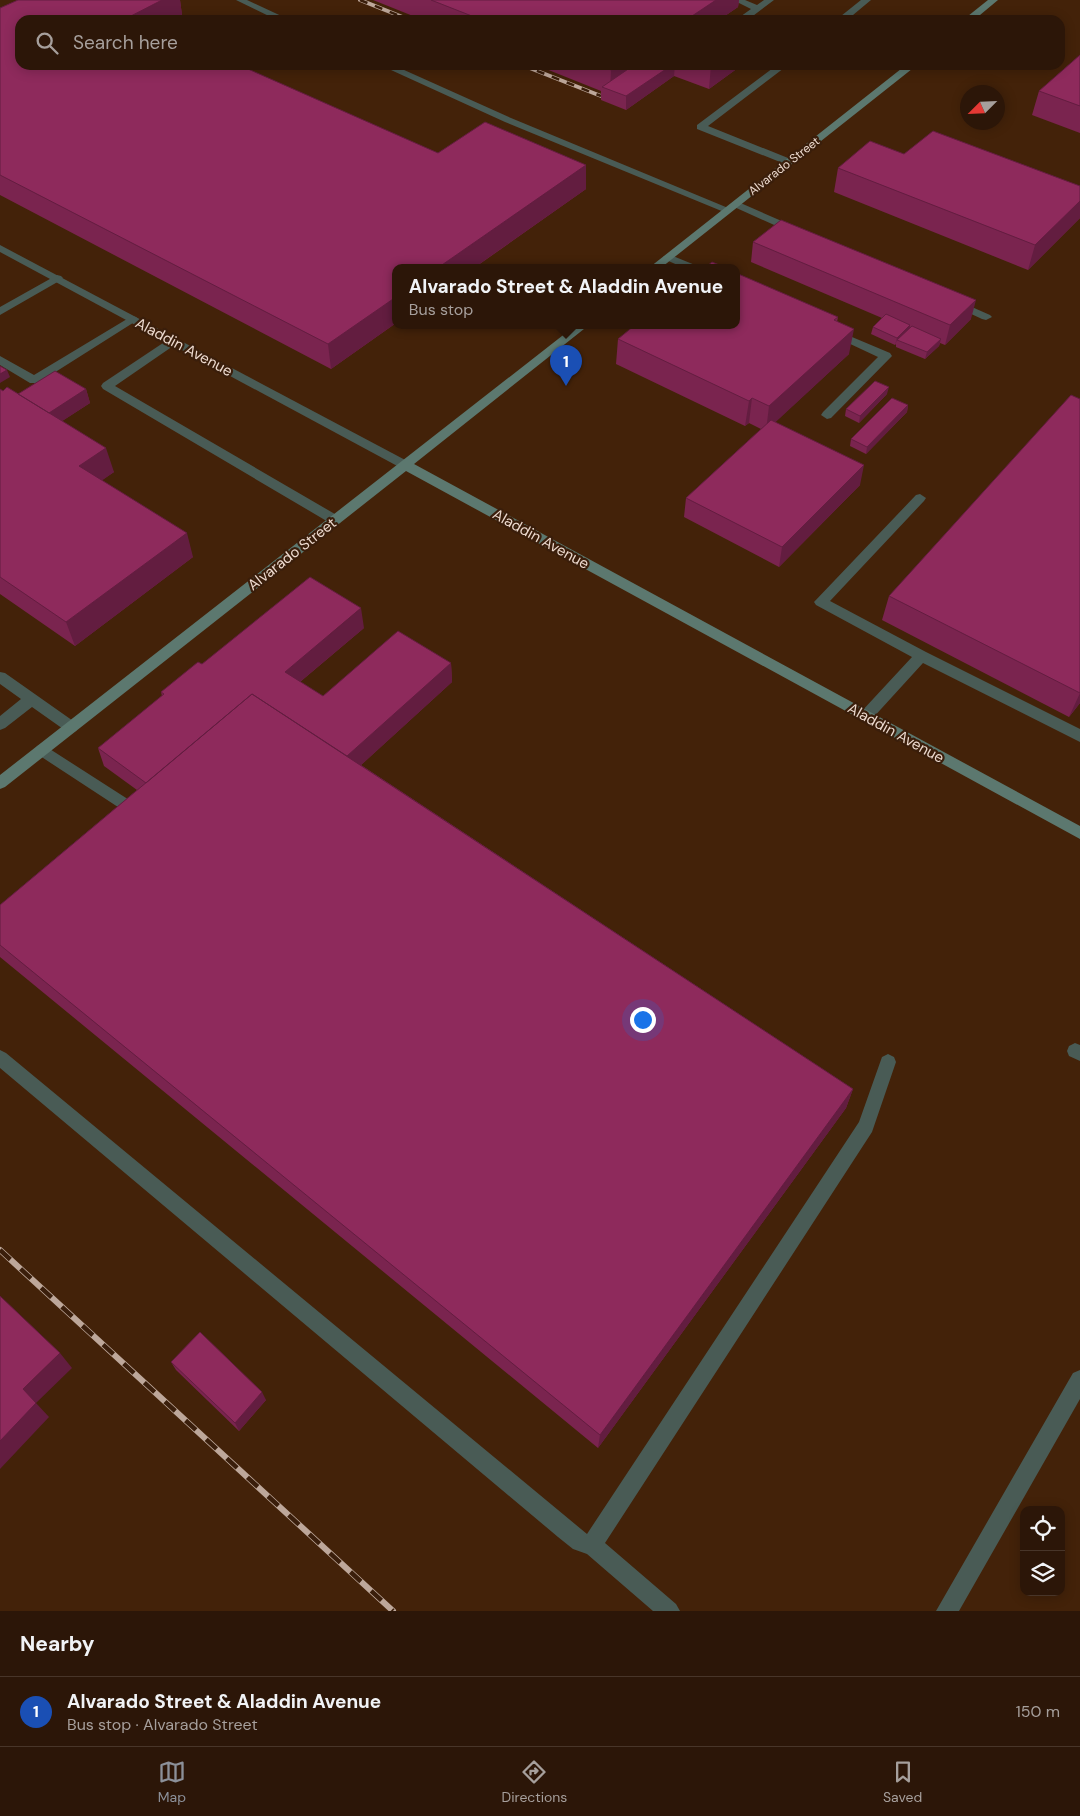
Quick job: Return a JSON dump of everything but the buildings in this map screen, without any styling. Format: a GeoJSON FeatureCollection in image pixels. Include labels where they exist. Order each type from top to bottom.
{"type":"FeatureCollection","features":[{"type":"Feature","properties":{"kind":"street"},"geometry":{"type":"LineString","coordinates":[[240,0],[273,15]]}},
{"type":"Feature","properties":{"kind":"street"},"geometry":{"type":"LineString","coordinates":[[737,0],[758,8]]}},
{"type":"Feature","properties":{"kind":"street"},"geometry":{"type":"LineString","coordinates":[[748,15],[770,0]]}},
{"type":"Feature","properties":{"kind":"street"},"geometry":{"type":"LineString","coordinates":[[848,15],[868,0]]}},
{"type":"Feature","properties":{"kind":"street"},"geometry":{"type":"LineString","coordinates":[[974,15],[994,0]]}},
{"type":"Feature","properties":{"kind":"street"},"geometry":{"type":"LineString","coordinates":[[396,70],[508,120],[809,237]]}},
{"type":"Feature","properties":{"kind":"street"},"geometry":{"type":"LineString","coordinates":[[776,70],[701,127],[789,162]]}},
{"type":"Feature","properties":{"kind":"street","name":"Alvarado Street"},"geometry":{"type":"LineString","coordinates":[[660,264],[906,70]]}},
{"type":"Feature","properties":{"kind":"street","name":"Aladdin Avenue"},"geometry":{"type":"LineString","coordinates":[[0,248],[1080,833]]}},
{"type":"Feature","properties":{"kind":"street"},"geometry":{"type":"LineString","coordinates":[[668,257],[684,264]]}},
{"type":"Feature","properties":{"kind":"street"},"geometry":{"type":"LineString","coordinates":[[0,312],[57,278]]}},
{"type":"Feature","properties":{"kind":"street"},"geometry":{"type":"LineString","coordinates":[[942,297],[986,317]]}},
{"type":"Feature","properties":{"kind":"street"},"geometry":{"type":"LineString","coordinates":[[0,360],[34,380],[132,319]]}},
{"type":"Feature","properties":{"kind":"street"},"geometry":{"type":"LineString","coordinates":[[824,328],[886,356],[827,415]]}},
{"type":"Feature","properties":{"kind":"street","name":"Alvarado Street"},"geometry":{"type":"LineString","coordinates":[[0,783],[577,329]]}},
{"type":"Feature","properties":{"kind":"street"},"geometry":{"type":"LineString","coordinates":[[172,341],[107,386],[335,520]]}},
{"type":"Feature","properties":{"kind":"street"},"geometry":{"type":"LineString","coordinates":[[920,498],[821,602],[921,656],[1080,736]]}},
{"type":"Feature","properties":{"kind":"street"},"geometry":{"type":"LineString","coordinates":[[866,716],[921,656]]}},
{"type":"Feature","properties":{"kind":"street"},"geometry":{"type":"LineString","coordinates":[[0,677],[71,727]]}},
{"type":"Feature","properties":{"kind":"street"},"geometry":{"type":"LineString","coordinates":[[0,724],[32,699]]}},
{"type":"Feature","properties":{"kind":"street"},"geometry":{"type":"LineString","coordinates":[[42,750],[132,808],[117,822]]}},
{"type":"Feature","properties":{"kind":"street"},"geometry":{"type":"LineString","coordinates":[[0,1058],[498,1473],[549,1518],[580,1542],[592,1544],[669,1611]]}},
{"type":"Feature","properties":{"kind":"street"},"geometry":{"type":"LineString","coordinates":[[592,1544],[866,1126],[888,1062]]}},
{"type":"Feature","properties":{"kind":"street"},"geometry":{"type":"LineString","coordinates":[[947,1611],[1080,1380]]}},
{"type":"Feature","properties":{"kind":"shaded area"},"geometry":{"type":"Polygon","coordinates":[[[0,0],[1080,0],[1080,1611],[0,1611],[0,0]]]}},
{"type":"Feature","properties":{"kind":"railway"},"geometry":{"type":"LineString","coordinates":[[360,0],[398,15]]}},
{"type":"Feature","properties":{"kind":"railway"},"geometry":{"type":"LineString","coordinates":[[535,70],[601,96]]}},
{"type":"Feature","properties":{"kind":"railway"},"geometry":{"type":"LineString","coordinates":[[0,1250],[393,1611]]}},
{"type":"Feature","properties":{"kind":"place","name":"Alvarado Street & Aladdin Avenue"},"geometry":{"type":"Point","coordinates":[566,386]}}]}
